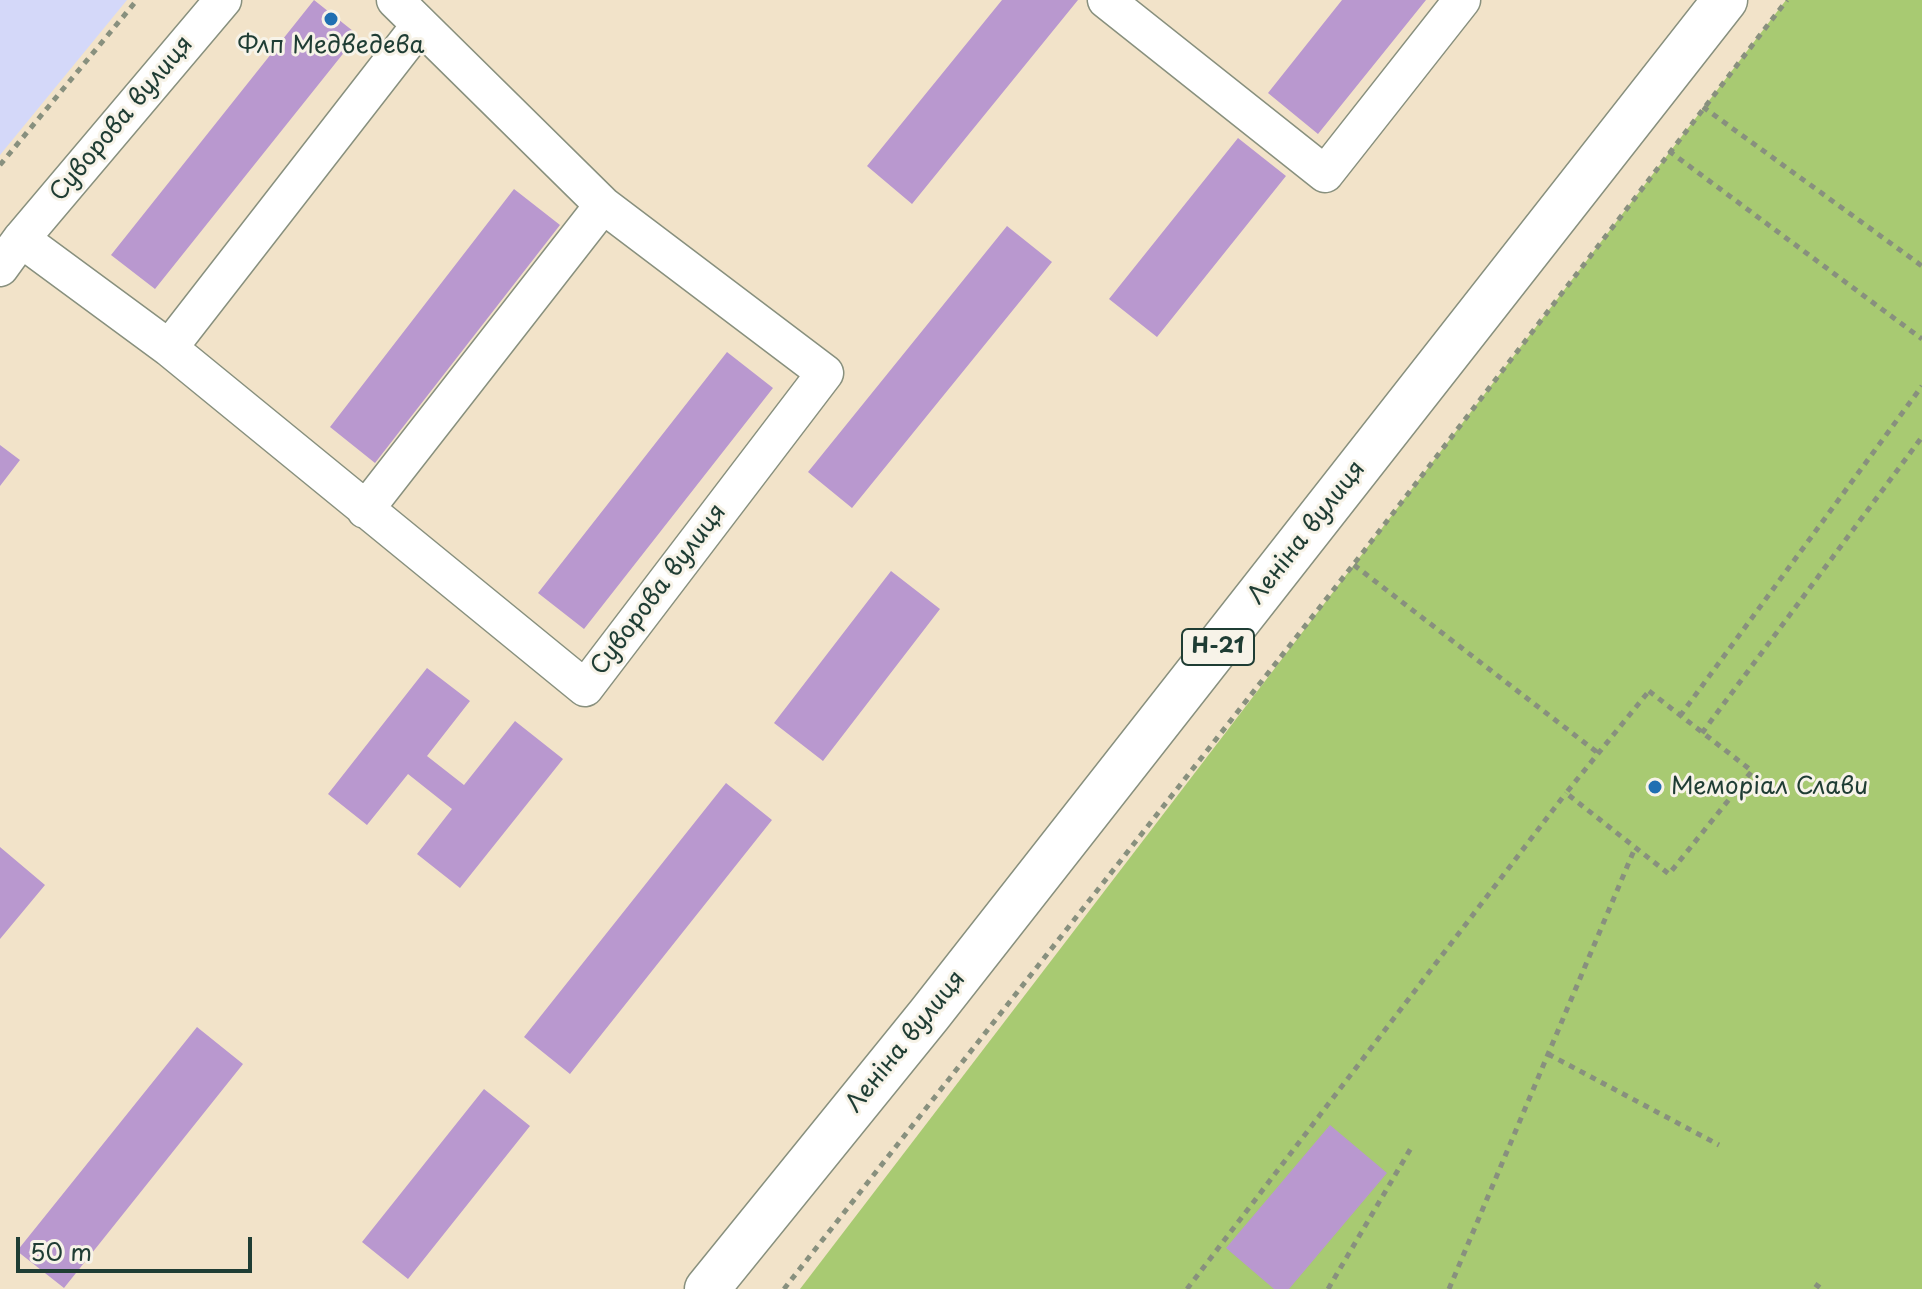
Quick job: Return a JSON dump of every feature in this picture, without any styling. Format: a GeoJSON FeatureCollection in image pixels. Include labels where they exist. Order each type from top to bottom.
{"type":"FeatureCollection","features":[{"type":"Feature","properties":{"kind":"main road","name":"Леніна вулиця"},"geometry":{"type":"LineString","coordinates":[[707,1289],[939,1003],[1725,0]]}},
{"type":"Feature","properties":{"kind":"street","name":"Суворова вулиця"},"geometry":{"type":"LineString","coordinates":[[0,268],[21,239],[223,0]]}},
{"type":"Feature","properties":{"kind":"street","name":"Суворова вулиця"},"geometry":{"type":"LineString","coordinates":[[21,239],[169,348],[585,688],[825,373],[603,205],[395,0]]}},
{"type":"Feature","properties":{"kind":"street"},"geometry":{"type":"LineString","coordinates":[[1106,0],[1325,174],[1462,0]]}},
{"type":"Feature","properties":{"kind":"street"},"geometry":{"type":"LineString","coordinates":[[169,348],[420,25]]}},
{"type":"Feature","properties":{"kind":"street"},"geometry":{"type":"LineString","coordinates":[[365,510],[603,205]]}},
{"type":"Feature","properties":{"kind":"path"},"geometry":{"type":"LineString","coordinates":[[0,165],[137,0]]}},
{"type":"Feature","properties":{"kind":"path"},"geometry":{"type":"LineString","coordinates":[[784,1289],[1354,565],[1787,0]]}},
{"type":"Feature","properties":{"kind":"path"},"geometry":{"type":"LineString","coordinates":[[1703,107],[1922,266]]}},
{"type":"Feature","properties":{"kind":"path"},"geometry":{"type":"LineString","coordinates":[[1669,151],[1922,339]]}},
{"type":"Feature","properties":{"kind":"path"},"geometry":{"type":"LineString","coordinates":[[1680,716],[1922,386]]}},
{"type":"Feature","properties":{"kind":"path"},"geometry":{"type":"LineString","coordinates":[[1702,733],[1922,437]]}},
{"type":"Feature","properties":{"kind":"path"},"geometry":{"type":"LineString","coordinates":[[1354,565],[1598,753]]}},
{"type":"Feature","properties":{"kind":"path"},"geometry":{"type":"LineString","coordinates":[[1187,1289],[1566,793],[1649,691],[1752,771],[1669,874],[1566,793]]}},
{"type":"Feature","properties":{"kind":"path"},"geometry":{"type":"LineString","coordinates":[[1449,1289],[1635,847]]}},
{"type":"Feature","properties":{"kind":"path"},"geometry":{"type":"LineString","coordinates":[[1548,1054],[1719,1145]]}},
{"type":"Feature","properties":{"kind":"path"},"geometry":{"type":"LineString","coordinates":[[1328,1289],[1411,1148]]}},
{"type":"Feature","properties":{"kind":"path"},"geometry":{"type":"LineString","coordinates":[[1815,1284],[1822,1289]]}},
{"type":"Feature","properties":{"kind":"shaded area"},"geometry":{"type":"Polygon","coordinates":[[[0,0],[127,0],[0,155],[0,0]]]}},
{"type":"Feature","properties":{"kind":"green space"},"geometry":{"type":"Polygon","coordinates":[[[1786,0],[1922,0],[1922,1289],[800,1289],[1786,0]]]}},
{"type":"Feature","properties":{"kind":"building"},"geometry":{"type":"Polygon","coordinates":[[[314,0],[358,35],[155,289],[111,255],[314,0]]]}},
{"type":"Feature","properties":{"kind":"building"},"geometry":{"type":"Polygon","coordinates":[[[1002,0],[1078,0],[912,204],[867,166],[1002,0]]]}},
{"type":"Feature","properties":{"kind":"building"},"geometry":{"type":"Polygon","coordinates":[[[1342,0],[1426,0],[1318,134],[1268,93],[1342,0]]]}},
{"type":"Feature","properties":{"kind":"building"},"geometry":{"type":"Polygon","coordinates":[[[1238,138],[1286,176],[1157,337],[1109,299],[1238,138]]]}},
{"type":"Feature","properties":{"kind":"building"},"geometry":{"type":"Polygon","coordinates":[[[514,189],[560,225],[375,463],[330,427],[514,189]]]}},
{"type":"Feature","properties":{"kind":"building"},"geometry":{"type":"Polygon","coordinates":[[[1007,226],[1052,262],[852,508],[808,472],[1007,226]]]}},
{"type":"Feature","properties":{"kind":"building"},"geometry":{"type":"Polygon","coordinates":[[[727,352],[773,388],[584,629],[538,593],[727,352]]]}},
{"type":"Feature","properties":{"kind":"building"},"geometry":{"type":"Polygon","coordinates":[[[0,445],[20,460],[0,486],[0,445]]]}},
{"type":"Feature","properties":{"kind":"building"},"geometry":{"type":"Polygon","coordinates":[[[891,571],[940,609],[823,761],[774,723],[891,571]]]}},
{"type":"Feature","properties":{"kind":"building"},"geometry":{"type":"Polygon","coordinates":[[[427,668],[470,701],[427,756],[464,785],[515,721],[563,759],[460,888],[417,854],[452,809],[408,774],[367,825],[328,794],[427,668]]]}},
{"type":"Feature","properties":{"kind":"building"},"geometry":{"type":"Polygon","coordinates":[[[726,783],[772,820],[570,1074],[524,1037],[726,783]]]}},
{"type":"Feature","properties":{"kind":"building"},"geometry":{"type":"Polygon","coordinates":[[[0,847],[45,885],[0,939],[0,847]]]}},
{"type":"Feature","properties":{"kind":"building"},"geometry":{"type":"Polygon","coordinates":[[[197,1027],[243,1064],[64,1288],[17,1251],[197,1027]]]}},
{"type":"Feature","properties":{"kind":"building"},"geometry":{"type":"Polygon","coordinates":[[[484,1089],[530,1126],[408,1279],[362,1242],[484,1089]]]}},
{"type":"Feature","properties":{"kind":"building"},"geometry":{"type":"Polygon","coordinates":[[[1330,1125],[1387,1173],[1289,1289],[1274,1289],[1226,1248],[1330,1125]]]}},
{"type":"Feature","properties":{"kind":"place","name":"Флп Медведева"},"geometry":{"type":"Point","coordinates":[331,19]}},
{"type":"Feature","properties":{"kind":"place","name":"Меморіал Слави"},"geometry":{"type":"Point","coordinates":[1655,787]}}]}
